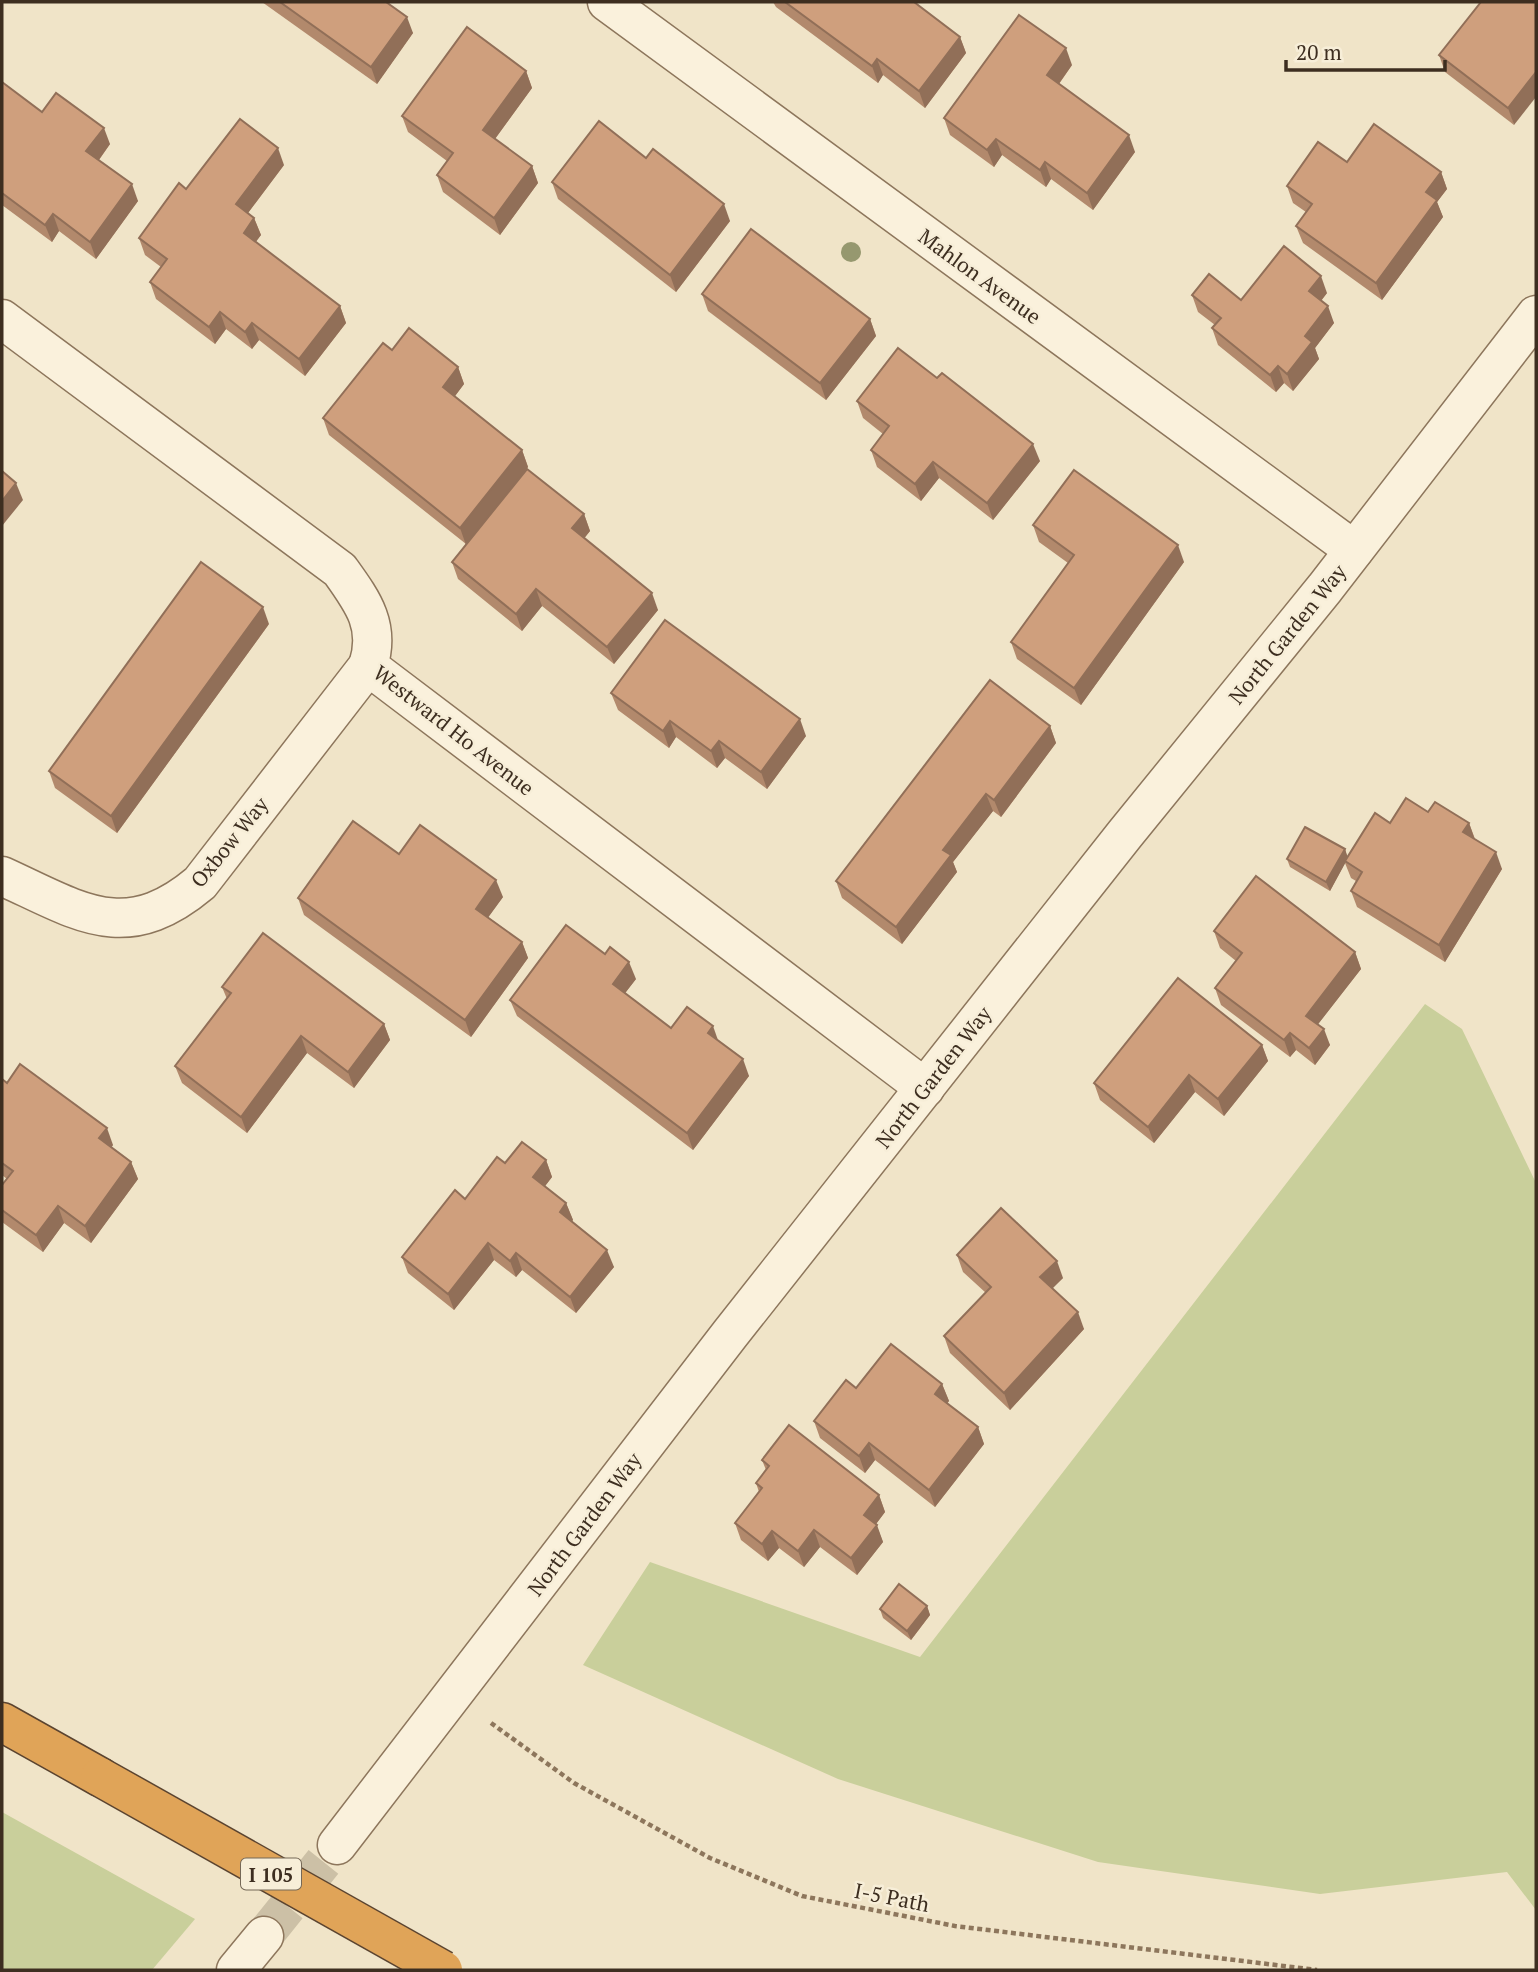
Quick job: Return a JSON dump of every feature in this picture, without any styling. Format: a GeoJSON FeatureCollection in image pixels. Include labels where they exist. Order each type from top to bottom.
{"type":"FeatureCollection","features":[{"type":"Feature","properties":{"kind":"highway","name":"I 105"},"geometry":{"type":"LineString","coordinates":[[2,1722],[443,1970]]}},
{"type":"Feature","properties":{"kind":"street","name":"Mahlon Avenue"},"geometry":{"type":"LineString","coordinates":[[607,2],[1354,550]]}},
{"type":"Feature","properties":{"kind":"street","name":"North Garden Way"},"geometry":{"type":"LineString","coordinates":[[337,1845],[730,1334],[1354,550],[1536,315]]}},
{"type":"Feature","properties":{"kind":"street","name":"Westward Ho Avenue"},"geometry":{"type":"LineString","coordinates":[[2,318],[340,570],[364,606],[372,627],[375,645],[368,666],[925,1088]]}},
{"type":"Feature","properties":{"kind":"street","name":"Oxbow Way"},"geometry":{"type":"LineString","coordinates":[[2,876],[74,909],[103,917],[131,919],[155,913],[179,901],[200,883],[368,666]]}},
{"type":"Feature","properties":{"kind":"street"},"geometry":{"type":"LineString","coordinates":[[236,1970],[264,1936]]}},
{"type":"Feature","properties":{"kind":"path","name":"I-5 Path"},"geometry":{"type":"LineString","coordinates":[[502,1732],[574,1783],[699,1852],[802,1896],[955,1926],[1317,1970]]}},
{"type":"Feature","properties":{"kind":"green space"},"geometry":{"type":"Polygon","coordinates":[[[1425,1004],[1462,1029],[1536,1183],[1536,1910],[1507,1872],[1320,1894],[1098,1862],[838,1779],[583,1665],[650,1562],[920,1657],[1425,1004]]]}},
{"type":"Feature","properties":{"kind":"green space"},"geometry":{"type":"Polygon","coordinates":[[[2,1812],[195,1919],[152,1970],[2,1970],[2,1812]]]}},
{"type":"Feature","properties":{"kind":"building"},"geometry":{"type":"Polygon","coordinates":[[[280,2],[386,2],[407,17],[371,67],[280,2]]]}},
{"type":"Feature","properties":{"kind":"building"},"geometry":{"type":"Polygon","coordinates":[[[785,2],[914,2],[960,37],[919,91],[877,59],[872,66],[785,2]]]}},
{"type":"Feature","properties":{"kind":"building"},"geometry":{"type":"Polygon","coordinates":[[[1481,2],[1536,2],[1536,72],[1508,108],[1439,55],[1481,2]]]}},
{"type":"Feature","properties":{"kind":"building"},"geometry":{"type":"Polygon","coordinates":[[[1019,15],[1066,48],[1047,75],[1129,135],[1087,193],[1045,162],[1040,170],[996,139],[987,150],[944,118],[1019,15]]]}},
{"type":"Feature","properties":{"kind":"building"},"geometry":{"type":"Polygon","coordinates":[[[467,27],[526,71],[483,130],[532,166],[494,218],[437,175],[453,153],[402,116],[467,27]]]}},
{"type":"Feature","properties":{"kind":"building"},"geometry":{"type":"Polygon","coordinates":[[[2,82],[42,112],[56,93],[104,128],[86,151],[132,184],[90,242],[53,214],[45,225],[2,193],[2,82]]]}},
{"type":"Feature","properties":{"kind":"building"},"geometry":{"type":"Polygon","coordinates":[[[240,119],[278,148],[236,204],[254,218],[244,233],[340,306],[299,359],[252,323],[245,332],[220,312],[209,327],[150,282],[167,259],[139,238],[179,183],[186,189],[240,119]]]}},
{"type":"Feature","properties":{"kind":"building"},"geometry":{"type":"Polygon","coordinates":[[[599,121],[646,158],[653,149],[724,204],[670,275],[552,182],[599,121]]]}},
{"type":"Feature","properties":{"kind":"building"},"geometry":{"type":"Polygon","coordinates":[[[1374,124],[1441,172],[1426,192],[1437,200],[1376,283],[1296,226],[1312,204],[1287,186],[1318,142],[1347,162],[1374,124]]]}},
{"type":"Feature","properties":{"kind":"building"},"geometry":{"type":"Polygon","coordinates":[[[751,229],[870,319],[820,383],[702,294],[751,229]]]}},
{"type":"Feature","properties":{"kind":"building"},"geometry":{"type":"Polygon","coordinates":[[[1284,246],[1321,276],[1309,291],[1328,306],[1305,336],[1312,342],[1287,374],[1278,366],[1270,375],[1212,328],[1221,318],[1192,295],[1209,274],[1241,300],[1284,246]]]}},
{"type":"Feature","properties":{"kind":"building"},"geometry":{"type":"Polygon","coordinates":[[[409,328],[458,367],[443,387],[522,450],[460,528],[323,418],[383,343],[392,350],[409,328]]]}},
{"type":"Feature","properties":{"kind":"building"},"geometry":{"type":"Polygon","coordinates":[[[898,348],[937,378],[942,373],[1033,444],[987,503],[933,462],[915,484],[871,450],[889,426],[857,401],[898,348]]]}},
{"type":"Feature","properties":{"kind":"building"},"geometry":{"type":"Polygon","coordinates":[[[527,469],[584,514],[572,528],[652,593],[607,647],[536,589],[516,614],[452,562],[527,469]]]}},
{"type":"Feature","properties":{"kind":"building"},"geometry":{"type":"Polygon","coordinates":[[[1074,470],[1178,545],[1074,688],[1011,642],[1074,555],[1033,525],[1074,470]]]}},
{"type":"Feature","properties":{"kind":"building"},"geometry":{"type":"Polygon","coordinates":[[[2,471],[16,483],[2,501],[2,471]]]}},
{"type":"Feature","properties":{"kind":"building"},"geometry":{"type":"Polygon","coordinates":[[[201,562],[263,607],[111,816],[49,771],[201,562]]]}},
{"type":"Feature","properties":{"kind":"building"},"geometry":{"type":"Polygon","coordinates":[[[665,620],[800,719],[761,772],[719,741],[711,751],[670,721],[663,731],[611,693],[665,620]]]}},
{"type":"Feature","properties":{"kind":"building"},"geometry":{"type":"Polygon","coordinates":[[[990,680],[1050,726],[994,800],[986,794],[943,850],[951,855],[896,927],[836,881],[990,680]]]}},
{"type":"Feature","properties":{"kind":"building"},"geometry":{"type":"Polygon","coordinates":[[[1406,798],[1428,812],[1435,802],[1469,823],[1463,832],[1496,852],[1439,945],[1351,891],[1362,872],[1345,861],[1375,813],[1390,823],[1406,798]]]}},
{"type":"Feature","properties":{"kind":"building"},"geometry":{"type":"Polygon","coordinates":[[[353,821],[399,854],[420,825],[496,880],[476,909],[522,942],[465,1020],[298,898],[353,821]]]}},
{"type":"Feature","properties":{"kind":"building"},"geometry":{"type":"Polygon","coordinates":[[[1305,827],[1345,849],[1326,882],[1287,859],[1305,827]]]}},
{"type":"Feature","properties":{"kind":"building"},"geometry":{"type":"Polygon","coordinates":[[[1256,876],[1355,952],[1306,1016],[1324,1029],[1309,1048],[1290,1033],[1284,1040],[1215,988],[1242,953],[1214,931],[1256,876]]]}},
{"type":"Feature","properties":{"kind":"building"},"geometry":{"type":"Polygon","coordinates":[[[566,925],[605,954],[610,947],[629,962],[613,984],[671,1028],[687,1007],[713,1026],[708,1033],[743,1059],[687,1133],[510,1000],[566,925]]]}},
{"type":"Feature","properties":{"kind":"building"},"geometry":{"type":"Polygon","coordinates":[[[263,933],[384,1024],[348,1072],[301,1036],[241,1117],[175,1066],[231,993],[222,987],[263,933]]]}},
{"type":"Feature","properties":{"kind":"building"},"geometry":{"type":"Polygon","coordinates":[[[1178,978],[1262,1045],[1218,1099],[1189,1075],[1148,1127],[1094,1083],[1178,978]]]}},
{"type":"Feature","properties":{"kind":"building"},"geometry":{"type":"Polygon","coordinates":[[[20,1064],[107,1128],[99,1138],[131,1162],[85,1226],[58,1206],[36,1235],[2,1210],[2,1185],[13,1171],[2,1163],[2,1079],[7,1083],[20,1064]]]}},
{"type":"Feature","properties":{"kind":"building"},"geometry":{"type":"Polygon","coordinates":[[[522,1142],[546,1160],[533,1177],[566,1203],[560,1212],[607,1250],[570,1297],[516,1253],[510,1261],[488,1243],[448,1294],[402,1257],[455,1190],[465,1199],[497,1157],[505,1163],[522,1142]]]}},
{"type":"Feature","properties":{"kind":"building"},"geometry":{"type":"Polygon","coordinates":[[[1001,1208],[1057,1261],[1040,1277],[1078,1312],[1004,1393],[944,1336],[991,1287],[957,1255],[1001,1208]]]}},
{"type":"Feature","properties":{"kind":"building"},"geometry":{"type":"Polygon","coordinates":[[[891,1344],[942,1384],[935,1394],[978,1427],[929,1490],[869,1443],[859,1456],[814,1421],[846,1380],[856,1388],[891,1344]]]}},
{"type":"Feature","properties":{"kind":"building"},"geometry":{"type":"Polygon","coordinates":[[[789,1425],[879,1495],[864,1515],[877,1525],[851,1558],[814,1530],[798,1551],[772,1531],[762,1544],[735,1523],[762,1488],[756,1483],[769,1466],[762,1460],[789,1425]]]}},
{"type":"Feature","properties":{"kind":"building"},"geometry":{"type":"Polygon","coordinates":[[[899,1584],[927,1606],[907,1631],[880,1609],[899,1584]]]}},
{"type":"Feature","properties":{"kind":"tunnel"},"geometry":{"type":"LineString","coordinates":[[264,1936],[337,1845]]}}]}
